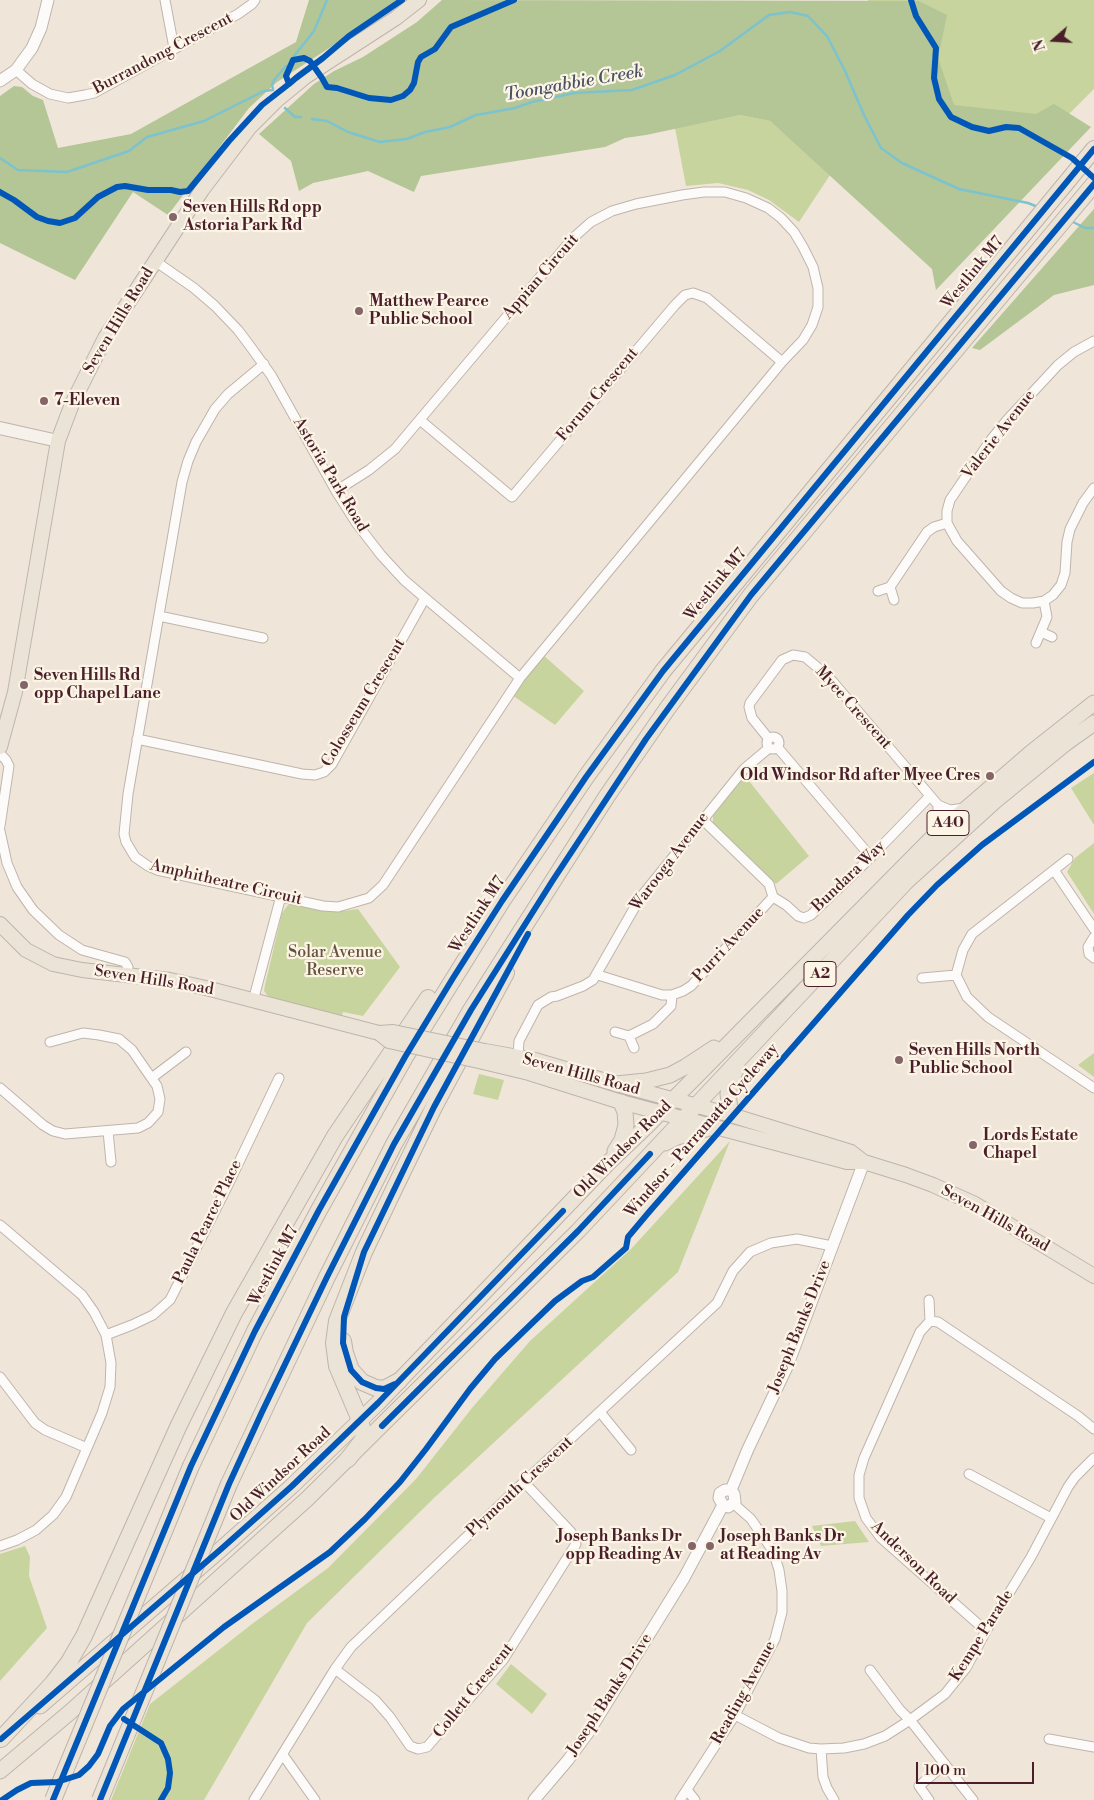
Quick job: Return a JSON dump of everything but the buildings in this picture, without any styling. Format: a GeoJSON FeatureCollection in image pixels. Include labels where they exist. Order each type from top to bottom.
{"type":"FeatureCollection","features":[{"type":"Feature","properties":{"kind":"highway","name":"Westlink M7"},"geometry":{"type":"LineString","coordinates":[[53,1800],[191,1466],[255,1331],[319,1210],[405,1057],[502,901],[586,777],[663,671],[1092,152]]}},
{"type":"Feature","properties":{"kind":"highway"},"geometry":{"type":"LineString","coordinates":[[100,1800],[230,1484],[327,1277],[394,1144],[471,1010],[553,880],[646,739],[751,595],[1094,184]]}},
{"type":"Feature","properties":{"kind":"highway","name":"Old Windsor Road"},"geometry":{"type":"LineString","coordinates":[[1,1740],[292,1486],[399,1381],[608,1162],[673,1100],[930,840],[1032,752],[1094,703]]}},
{"type":"Feature","properties":{"kind":"highway","name":"Old Windsor Road"},"geometry":{"type":"LineString","coordinates":[[0,1770],[69,1713],[307,1499],[578,1231],[906,882],[995,801],[1066,743],[1094,723]]}},
{"type":"Feature","properties":{"kind":"highway"},"geometry":{"type":"LineString","coordinates":[[1,1740],[53,1683],[69,1662],[84,1636],[178,1425],[234,1313],[334,1136],[549,822],[586,777]]}},
{"type":"Feature","properties":{"kind":"highway"},"geometry":{"type":"LineString","coordinates":[[348,1459],[364,1436],[360,1420],[340,1377],[335,1355],[334,1343],[338,1321],[364,1252],[434,1107],[496,990],[550,894],[553,880]]}},
{"type":"Feature","properties":{"kind":"highway"},"geometry":{"type":"LineString","coordinates":[[616,1084],[646,1082],[674,1073],[744,1027]]}},
{"type":"Feature","properties":{"kind":"highway"},"geometry":{"type":"LineString","coordinates":[[731,1115],[729,1104],[730,1088],[742,1057]]}},
{"type":"Feature","properties":{"kind":"highway"},"geometry":{"type":"LineString","coordinates":[[608,1162],[624,1133],[626,1119],[621,1102]]}},
{"type":"Feature","properties":{"kind":"highway"},"geometry":{"type":"LineString","coordinates":[[650,1154],[677,1137],[713,1127]]}},
{"type":"Feature","properties":{"kind":"highway"},"geometry":{"type":"LineString","coordinates":[[364,1252],[344,1317],[342,1334],[345,1353],[351,1370],[362,1382],[384,1389],[399,1381]]}},
{"type":"Feature","properties":{"kind":"main road","name":"Seven Hills Road"},"geometry":{"type":"LineString","coordinates":[[0,747],[15,692],[58,441],[72,404],[105,338],[202,190],[241,137],[276,100],[305,77],[396,18],[419,0]]}},
{"type":"Feature","properties":{"kind":"main road"},"geometry":{"type":"LineString","coordinates":[[0,428],[58,441]]}},
{"type":"Feature","properties":{"kind":"main road","name":"Seven Hills Road"},"geometry":{"type":"LineString","coordinates":[[1,926],[26,950],[53,964],[82,970],[127,974],[179,982],[379,1033],[393,1032],[487,1059],[621,1102],[846,1162],[864,1162],[906,1175],[956,1195],[1006,1222],[1094,1276]]}},
{"type":"Feature","properties":{"kind":"main road","name":"Seven Hills Road"},"geometry":{"type":"LineString","coordinates":[[487,1059],[518,1058],[535,1060],[731,1115],[851,1152],[864,1162]]}},
{"type":"Feature","properties":{"kind":"main road"},"geometry":{"type":"LineString","coordinates":[[518,1058],[529,1073]]}},
{"type":"Feature","properties":{"kind":"street"},"geometry":{"type":"LineString","coordinates":[[0,81],[16,70],[26,58],[44,20],[48,0]]}},
{"type":"Feature","properties":{"kind":"street"},"geometry":{"type":"LineString","coordinates":[[165,0],[174,48]]}},
{"type":"Feature","properties":{"kind":"street","name":"Burrandong Crescent"},"geometry":{"type":"LineString","coordinates":[[16,70],[41,90],[57,96],[76,98],[94,93],[238,14],[255,0]]}},
{"type":"Feature","properties":{"kind":"street","name":"Appian Circuit"},"geometry":{"type":"LineString","coordinates":[[336,491],[383,459],[420,420],[573,238],[591,222],[620,209],[645,202],[704,192],[725,192],[746,198],[768,208],[781,218],[794,232],[803,247],[813,267],[821,290],[812,325],[803,340],[782,362],[520,678]]}},
{"type":"Feature","properties":{"kind":"street","name":"Astoria Park Road"},"geometry":{"type":"LineString","coordinates":[[155,261],[194,288],[238,330],[264,364],[292,410],[336,491],[357,524],[381,555],[425,598],[520,678]]}},
{"type":"Feature","properties":{"kind":"street","name":"Forum Crescent"},"geometry":{"type":"LineString","coordinates":[[420,420],[512,497],[685,295],[693,293],[707,298],[782,362]]}},
{"type":"Feature","properties":{"kind":"street","name":"Valerie Avenue"},"geometry":{"type":"LineString","coordinates":[[947,523],[947,511],[955,492],[1007,420],[1058,365],[1074,352],[1094,341]]}},
{"type":"Feature","properties":{"kind":"street","name":"Amphitheatre Circuit"},"geometry":{"type":"LineString","coordinates":[[264,364],[228,394],[215,409],[193,448],[182,482],[128,794],[124,826],[126,842],[135,857],[157,870],[323,906],[338,907],[369,898],[384,885],[520,678]]}},
{"type":"Feature","properties":{"kind":"street"},"geometry":{"type":"LineString","coordinates":[[878,591],[890,587],[927,532],[934,527],[947,523],[957,541],[1001,591],[1022,603],[1044,601],[1054,595],[1061,585],[1065,573],[1067,542],[1070,529],[1082,503],[1094,488]]}},
{"type":"Feature","properties":{"kind":"street"},"geometry":{"type":"LineString","coordinates":[[890,587],[894,600]]}},
{"type":"Feature","properties":{"kind":"street","name":"Colosseum Crescent"},"geometry":{"type":"LineString","coordinates":[[137,739],[302,774],[320,774],[332,764],[425,598]]}},
{"type":"Feature","properties":{"kind":"street"},"geometry":{"type":"LineString","coordinates":[[1036,643],[1047,617],[1044,601]]}},
{"type":"Feature","properties":{"kind":"street"},"geometry":{"type":"LineString","coordinates":[[159,616],[263,638]]}},
{"type":"Feature","properties":{"kind":"street"},"geometry":{"type":"LineString","coordinates":[[1041,632],[1052,637]]}},
{"type":"Feature","properties":{"kind":"street","name":"Myee Crescent"},"geometry":{"type":"LineString","coordinates":[[871,857],[772,745],[752,718],[749,707],[750,703],[782,660],[793,655],[805,657],[824,672],[938,806]]}},
{"type":"Feature","properties":{"kind":"street","name":"Warooga Avenue"},"geometry":{"type":"LineString","coordinates":[[518,1058],[544,1006],[557,996],[589,984],[598,975],[640,898],[703,820],[708,811],[744,769],[772,745]]}},
{"type":"Feature","properties":{"kind":"street"},"geometry":{"type":"LineString","coordinates":[[0,754],[6,760],[8,766],[0,826]]}},
{"type":"Feature","properties":{"kind":"street","name":"Bundara Way"},"geometry":{"type":"LineString","coordinates":[[703,820],[769,884],[773,898],[786,905],[798,916],[804,918],[811,915],[871,857],[930,796]]}},
{"type":"Feature","properties":{"kind":"street"},"geometry":{"type":"LineString","coordinates":[[930,840],[938,820],[938,806],[950,810],[965,808]]}},
{"type":"Feature","properties":{"kind":"street"},"geometry":{"type":"LineString","coordinates":[[0,832],[7,864],[17,887],[33,910],[58,935],[82,950],[124,962],[128,966],[127,974]]}},
{"type":"Feature","properties":{"kind":"street"},"geometry":{"type":"LineString","coordinates":[[1068,859],[972,934],[963,950],[956,975],[966,998],[988,1017],[1094,1088]]}},
{"type":"Feature","properties":{"kind":"street"},"geometry":{"type":"LineString","coordinates":[[1054,870],[1094,929]]}},
{"type":"Feature","properties":{"kind":"street"},"geometry":{"type":"LineString","coordinates":[[253,1001],[281,896]]}},
{"type":"Feature","properties":{"kind":"street","name":"Purri Avenue"},"geometry":{"type":"LineString","coordinates":[[672,995],[691,986],[773,898]]}},
{"type":"Feature","properties":{"kind":"street"},"geometry":{"type":"LineString","coordinates":[[1094,937],[1088,947],[1089,954],[1094,958]]}},
{"type":"Feature","properties":{"kind":"street"},"geometry":{"type":"LineString","coordinates":[[598,975],[654,993],[672,995],[671,1006],[653,1024],[629,1036],[615,1032]]}},
{"type":"Feature","properties":{"kind":"street"},"geometry":{"type":"LineString","coordinates":[[922,978],[956,975]]}},
{"type":"Feature","properties":{"kind":"street"},"geometry":{"type":"LineString","coordinates":[[0,1088],[43,1125],[53,1131],[65,1134],[138,1128],[148,1123],[158,1112],[160,1099],[157,1086],[132,1050],[119,1039],[82,1034],[50,1042]]}},
{"type":"Feature","properties":{"kind":"street"},"geometry":{"type":"LineString","coordinates":[[629,1036],[634,1048]]}},
{"type":"Feature","properties":{"kind":"street"},"geometry":{"type":"LineString","coordinates":[[152,1077],[186,1052]]}},
{"type":"Feature","properties":{"kind":"street","name":"Paula Pearce Place"},"geometry":{"type":"LineString","coordinates":[[106,1334],[153,1315],[170,1300],[279,1078]]}},
{"type":"Feature","properties":{"kind":"street"},"geometry":{"type":"LineString","coordinates":[[108,1131],[110,1162]]}},
{"type":"Feature","properties":{"kind":"street","name":"Joseph Banks Drive"},"geometry":{"type":"LineString","coordinates":[[534,1800],[588,1733],[728,1504],[736,1497],[730,1490],[787,1367],[864,1162]]}},
{"type":"Feature","properties":{"kind":"street"},"geometry":{"type":"LineString","coordinates":[[0,1226],[82,1295],[106,1334],[111,1363],[110,1388],[66,1497],[53,1516],[36,1530],[0,1546]]}},
{"type":"Feature","properties":{"kind":"street","name":"Plymouth Crescent"},"geometry":{"type":"LineString","coordinates":[[254,1800],[335,1669],[351,1647],[524,1482],[717,1303],[733,1271],[750,1252],[771,1243],[797,1239],[832,1246]]}},
{"type":"Feature","properties":{"kind":"street"},"geometry":{"type":"LineString","coordinates":[[929,1300],[930,1321],[942,1325],[1078,1416],[1094,1429]]}},
{"type":"Feature","properties":{"kind":"street","name":"Anderson Road"},"geometry":{"type":"LineString","coordinates":[[930,1321],[920,1332],[864,1458],[859,1475],[859,1498],[866,1518],[881,1538],[986,1631]]}},
{"type":"Feature","properties":{"kind":"street"},"geometry":{"type":"LineString","coordinates":[[0,1377],[35,1423],[45,1430],[87,1448]]}},
{"type":"Feature","properties":{"kind":"street"},"geometry":{"type":"LineString","coordinates":[[600,1412],[631,1450]]}},
{"type":"Feature","properties":{"kind":"street","name":"Kempe Parade"},"geometry":{"type":"LineString","coordinates":[[735,1715],[779,1738],[809,1748],[821,1749],[844,1748],[864,1744],[885,1736],[910,1720],[945,1694],[966,1668],[986,1631],[1032,1557],[1051,1518],[1075,1477],[1094,1458]]}},
{"type":"Feature","properties":{"kind":"street"},"geometry":{"type":"LineString","coordinates":[[969,1474],[1051,1518]]}},
{"type":"Feature","properties":{"kind":"street","name":"Collett Crescent"},"geometry":{"type":"LineString","coordinates":[[335,1669],[375,1700],[390,1717],[410,1746],[418,1750],[427,1747],[504,1660],[576,1544],[571,1532],[524,1482]]}},
{"type":"Feature","properties":{"kind":"street","name":"Reading Avenue"},"geometry":{"type":"LineString","coordinates":[[680,1800],[735,1715],[774,1640],[782,1612],[779,1570],[773,1551],[751,1519],[728,1504]]}},
{"type":"Feature","properties":{"kind":"street"},"geometry":{"type":"LineString","coordinates":[[870,1670],[900,1710],[974,1800]]}},
{"type":"Feature","properties":{"kind":"street"},"geometry":{"type":"LineString","coordinates":[[1049,1739],[1094,1747]]}},
{"type":"Feature","properties":{"kind":"street"},"geometry":{"type":"LineString","coordinates":[[821,1749],[823,1777],[834,1800]]}},
{"type":"Feature","properties":{"kind":"street"},"geometry":{"type":"LineString","coordinates":[[282,1755],[315,1800]]}},
{"type":"Feature","properties":{"kind":"street"},"geometry":{"type":"LineString","coordinates":[[929,1800],[919,1786],[945,1764]]}},
{"type":"Feature","properties":{"kind":"street"},"geometry":{"type":"LineString","coordinates":[[687,1790],[695,1800]]}},
{"type":"Feature","properties":{"kind":"green space"},"geometry":{"type":"Polygon","coordinates":[[[309,0],[403,0],[277,82],[249,108],[168,215],[133,192],[75,280],[0,243],[0,96],[14,86],[22,87],[33,96],[43,100],[58,148],[131,134],[296,42],[309,0]]]}},
{"type":"Feature","properties":{"kind":"green space"},"geometry":{"type":"Polygon","coordinates":[[[442,0],[919,1],[947,15],[938,58],[954,105],[1036,114],[1054,104],[1091,127],[936,290],[932,269],[770,121],[740,115],[625,138],[605,147],[421,176],[414,192],[368,171],[313,183],[299,191],[291,161],[259,134],[314,84],[334,71],[363,57],[417,22],[442,0]]]}},
{"type":"Feature","properties":{"kind":"green space"},"geometry":{"type":"Polygon","coordinates":[[[868,0],[1094,0],[1094,89],[1010,173],[976,221],[868,0]]]}},
{"type":"Feature","properties":{"kind":"green space"},"geometry":{"type":"Polygon","coordinates":[[[740,115],[770,121],[830,175],[799,222],[769,200],[748,190],[718,183],[686,186],[675,128],[740,115]]]}},
{"type":"Feature","properties":{"kind":"green space"},"geometry":{"type":"Polygon","coordinates":[[[1094,209],[1094,285],[1054,295],[980,350],[972,348],[1094,209]]]}},
{"type":"Feature","properties":{"kind":"green space"},"geometry":{"type":"Polygon","coordinates":[[[543,655],[584,691],[555,725],[512,695],[543,655]]]}},
{"type":"Feature","properties":{"kind":"green space"},"geometry":{"type":"Polygon","coordinates":[[[1094,773],[1094,825],[1071,788],[1094,773]]]}},
{"type":"Feature","properties":{"kind":"green space"},"geometry":{"type":"Polygon","coordinates":[[[745,776],[809,856],[776,884],[713,827],[713,816],[745,776]]]}},
{"type":"Feature","properties":{"kind":"green space"},"geometry":{"type":"Polygon","coordinates":[[[1094,843],[1094,914],[1067,872],[1075,858],[1094,843]]]}},
{"type":"Feature","properties":{"kind":"green space","name":"Solar Avenue Reserve"},"geometry":{"type":"Polygon","coordinates":[[[293,903],[336,912],[358,909],[400,967],[363,1016],[343,1012],[342,1016],[271,998],[264,991],[282,913],[288,905],[293,903]]]}},
{"type":"Feature","properties":{"kind":"green space"},"geometry":{"type":"Polygon","coordinates":[[[1094,1053],[1094,1077],[1078,1065],[1094,1053]]]}},
{"type":"Feature","properties":{"kind":"green space"},"geometry":{"type":"Polygon","coordinates":[[[479,1074],[504,1080],[498,1100],[473,1094],[479,1074]]]}},
{"type":"Feature","properties":{"kind":"green space"},"geometry":{"type":"Polygon","coordinates":[[[730,1141],[678,1272],[434,1498],[307,1623],[204,1800],[111,1800],[150,1704],[252,1624],[328,1568],[416,1479],[472,1408],[530,1341],[631,1249],[730,1141]]]}},
{"type":"Feature","properties":{"kind":"green space"},"geometry":{"type":"Polygon","coordinates":[[[855,1521],[869,1542],[821,1546],[812,1526],[855,1521]]]}},
{"type":"Feature","properties":{"kind":"green space"},"geometry":{"type":"Polygon","coordinates":[[[25,1546],[30,1557],[29,1576],[47,1628],[0,1681],[0,1554],[25,1546]]]}},
{"type":"Feature","properties":{"kind":"green space"},"geometry":{"type":"Polygon","coordinates":[[[511,1664],[547,1694],[532,1714],[496,1684],[511,1664]]]}},
{"type":"Feature","properties":{"kind":"waterway","name":"Toongabbie Creek"},"geometry":{"type":"LineString","coordinates":[[294,56],[314,31],[327,0]]}},
{"type":"Feature","properties":{"kind":"waterway","name":"Toongabbie Creek"},"geometry":{"type":"LineString","coordinates":[[312,119],[327,121],[348,132],[380,142],[407,139],[425,132],[450,127],[476,115],[515,108],[532,102],[574,93],[632,90],[675,75],[720,51],[769,15],[790,12],[808,16],[827,36],[881,148],[902,163],[959,189],[1028,203],[1038,207]]}},
{"type":"Feature","properties":{"kind":"waterway","name":"Toongabbie Creek"},"geometry":{"type":"LineString","coordinates":[[273,89],[274,80],[286,66]]}},
{"type":"Feature","properties":{"kind":"waterway"},"geometry":{"type":"LineString","coordinates":[[0,158],[18,170],[67,172],[129,151],[147,137],[204,121],[264,91],[273,90]]}},
{"type":"Feature","properties":{"kind":"waterway","name":"Toongabbie Creek"},"geometry":{"type":"LineString","coordinates":[[285,108],[295,117],[301,117]]}},
{"type":"Feature","properties":{"kind":"waterway","name":"Toongabbie Creek"},"geometry":{"type":"LineString","coordinates":[[1071,221],[1085,228],[1094,228]]}},
{"type":"Feature","properties":{"kind":"cycle path"},"geometry":{"type":"LineString","coordinates":[[402,0],[349,36],[323,58],[296,78],[289,84],[286,76],[293,60],[304,58],[310,61],[322,78],[327,87],[337,88],[369,98],[391,100],[403,96],[414,83],[418,62],[421,57],[435,49],[451,27],[514,0]]}},
{"type":"Feature","properties":{"kind":"cycle path"},"geometry":{"type":"LineString","coordinates":[[911,0],[916,16],[936,48],[934,78],[939,99],[951,117],[972,127],[989,131],[1006,127],[1019,128],[1072,158],[1094,178]]}},
{"type":"Feature","properties":{"kind":"cycle path"},"geometry":{"type":"LineString","coordinates":[[0,192],[37,217],[60,223],[75,218],[98,197],[117,187],[188,191],[229,141],[262,105],[289,84]]}},
{"type":"Feature","properties":{"kind":"cycle path"},"geometry":{"type":"LineString","coordinates":[[53,1800],[191,1466],[255,1331],[319,1210],[405,1057],[453,978],[502,901],[586,777],[663,671],[1094,149]]}},
{"type":"Feature","properties":{"kind":"cycle path"},"geometry":{"type":"LineString","coordinates":[[100,1800],[229,1484],[262,1412],[394,1144],[471,1010],[553,880],[646,739],[751,595],[1094,184]]}},
{"type":"Feature","properties":{"kind":"cycle path","name":"Windsor - Parramatta Cycleway"},"geometry":{"type":"LineString","coordinates":[[2,1800],[31,1783],[57,1782],[79,1775],[98,1754],[110,1726],[123,1709],[224,1627],[330,1552],[365,1519],[400,1482],[495,1359],[555,1301],[582,1281],[593,1277],[626,1248],[628,1237],[649,1212],[908,915],[937,885],[982,845],[1094,762]]}},
{"type":"Feature","properties":{"kind":"cycle path"},"geometry":{"type":"LineString","coordinates":[[395,1384],[384,1389],[376,1388],[362,1382],[351,1370],[343,1343],[344,1317],[364,1252],[434,1107],[528,934]]}},
{"type":"Feature","properties":{"kind":"cycle path"},"geometry":{"type":"LineString","coordinates":[[382,1426],[578,1231],[650,1154]]}},
{"type":"Feature","properties":{"kind":"cycle path"},"geometry":{"type":"LineString","coordinates":[[1,1739],[292,1486],[378,1403],[563,1211]]}},
{"type":"Feature","properties":{"kind":"cycle path"},"geometry":{"type":"LineString","coordinates":[[124,1719],[161,1743],[168,1759],[170,1773],[168,1788],[161,1800]]}},
{"type":"Feature","properties":{"kind":"place","name":"Seven Hills Rd opp Astoria Park Rd"},"geometry":{"type":"Point","coordinates":[173,217]}},
{"type":"Feature","properties":{"kind":"place","name":"Matthew Pearce Public School"},"geometry":{"type":"Point","coordinates":[359,311]}},
{"type":"Feature","properties":{"kind":"place","name":"7-Eleven"},"geometry":{"type":"Point","coordinates":[44,401]}},
{"type":"Feature","properties":{"kind":"place","name":"Seven Hills Rd opp Chapel Lane"},"geometry":{"type":"Point","coordinates":[24,685]}},
{"type":"Feature","properties":{"kind":"place","name":"Old Windsor Rd after Myee Cres"},"geometry":{"type":"Point","coordinates":[990,776]}},
{"type":"Feature","properties":{"kind":"place","name":"Seven Hills North Public School"},"geometry":{"type":"Point","coordinates":[899,1060]}},
{"type":"Feature","properties":{"kind":"place","name":"Lords Estate Chapel"},"geometry":{"type":"Point","coordinates":[973,1145]}},
{"type":"Feature","properties":{"kind":"place","name":"Joseph Banks Dr opp Reading Av"},"geometry":{"type":"Point","coordinates":[692,1546]}},
{"type":"Feature","properties":{"kind":"place","name":"Joseph Banks Dr at Reading Av"},"geometry":{"type":"Point","coordinates":[710,1546]}}]}
